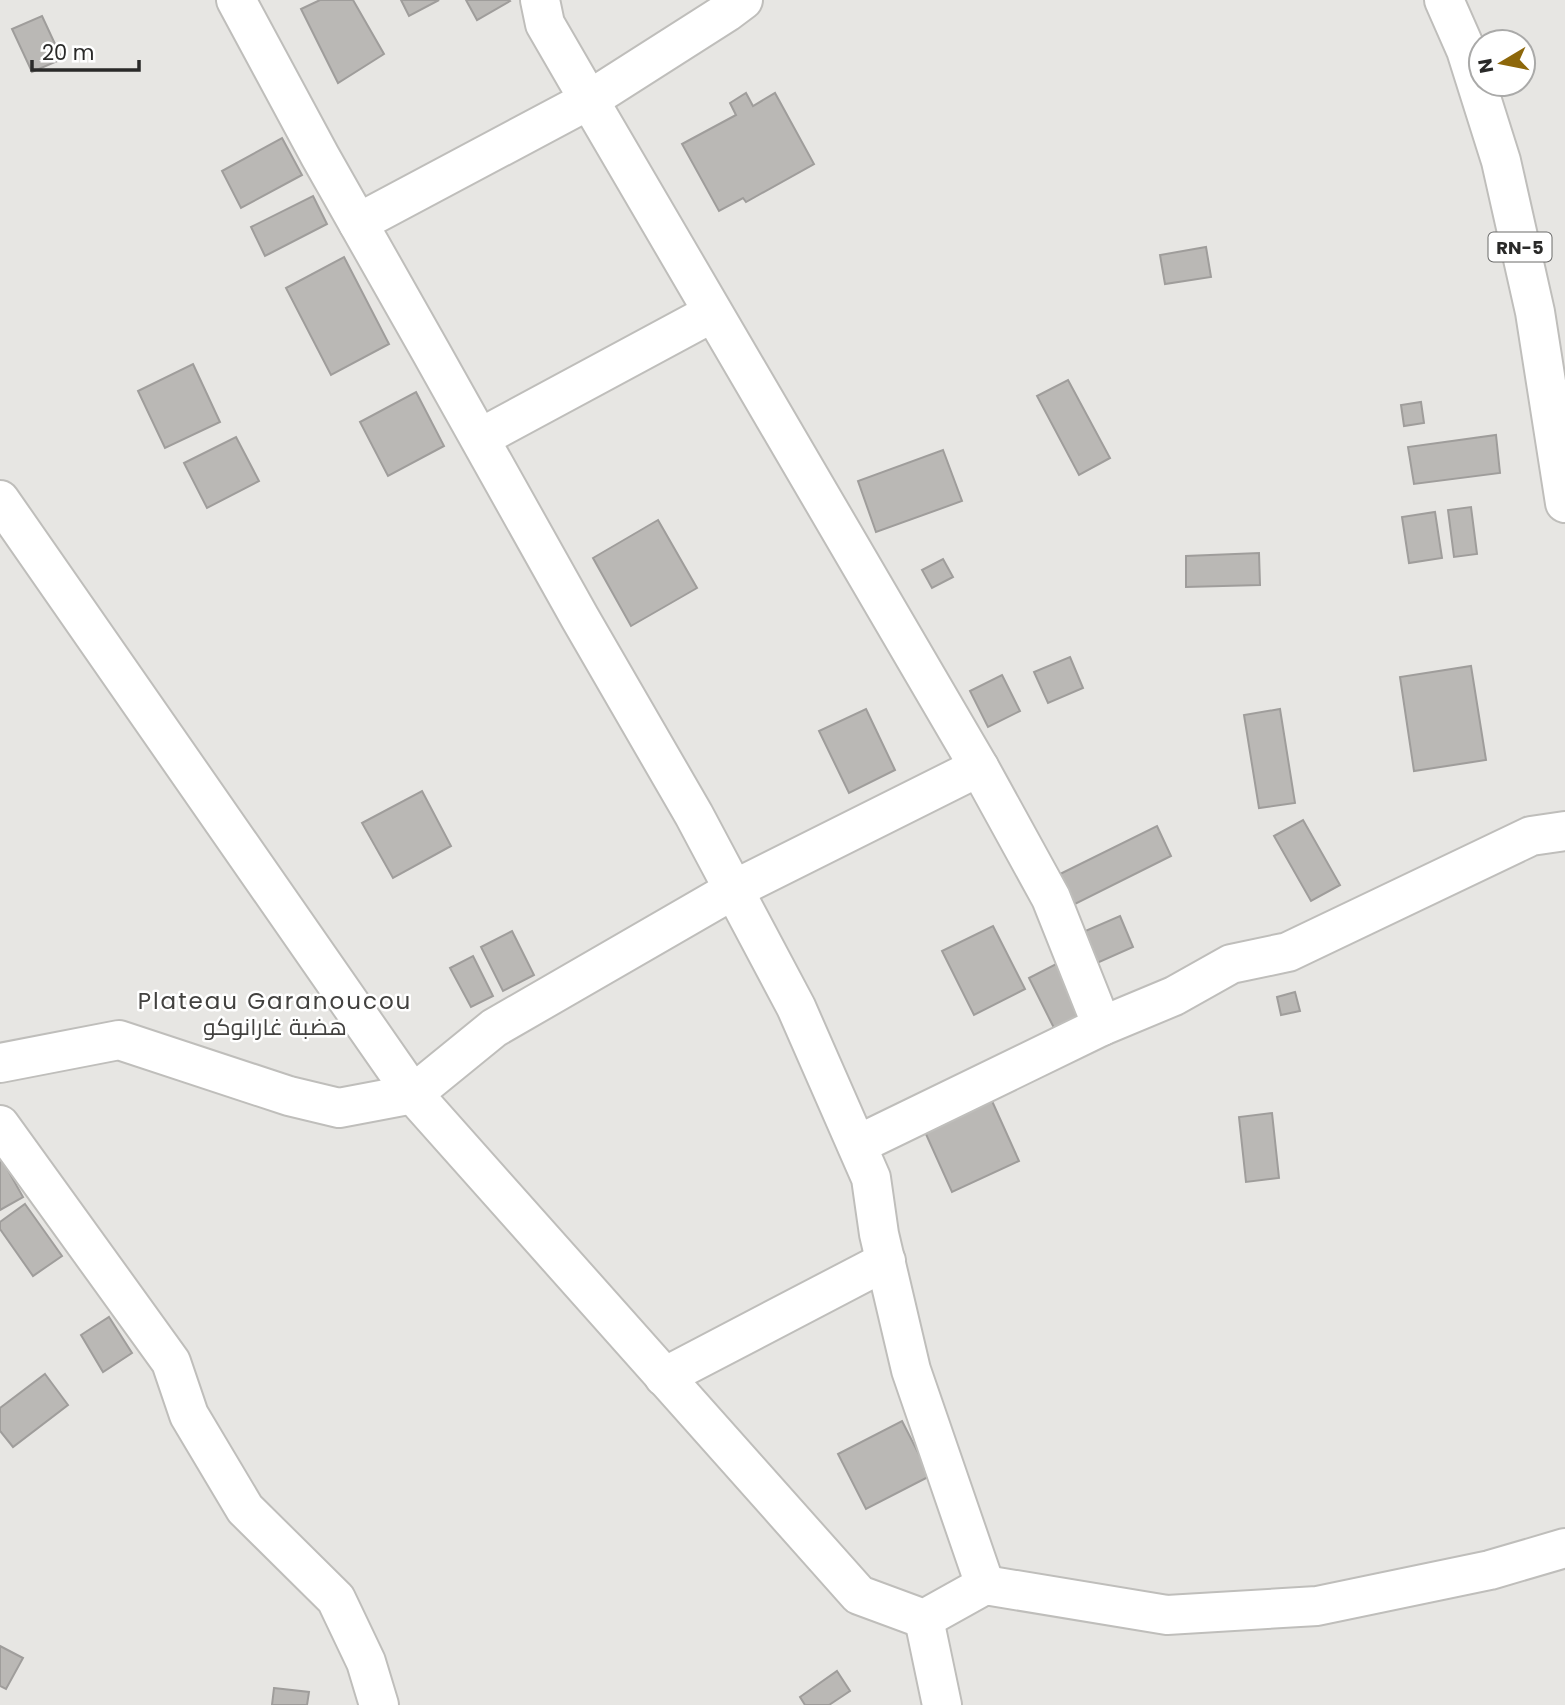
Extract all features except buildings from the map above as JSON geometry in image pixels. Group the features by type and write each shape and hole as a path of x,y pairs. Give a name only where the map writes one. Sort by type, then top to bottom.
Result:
{"street":[{"path":"236,0 320,156 694,815 796,1007 871,1178 879,1234 911,1370 985,1584"},
{"path":"540,0 545,24 979,767 1051,898 1102,1026"},
{"path":"358,222 589,100 743,0"},
{"name":"RN-5","path":"1444,0 1466,50 1501,161 1535,312 1565,503"},
{"path":"480,439 712,313"},
{"path":"0,500 413,1094 859,1595 924,1619"},
{"path":"0,1063 119,1040 289,1096 339,1108 413,1094 494,1028 733,890 979,767"},
{"path":"858,1145 1102,1026 1174,996 1231,964 1287,952 1531,836 1565,831"},
{"path":"0,1125 171,1362 189,1415 246,1509 336,1599 366,1662 379,1705"},
{"path":"664,1377 886,1261"},
{"path":"924,1619 985,1584 1167,1615 1317,1606 1490,1570 1565,1548"},
{"path":"924,1619 942,1705"}],"district":[{"name":"Plateau Garanoucou هضبة غارانوكو","path":"275,1014"}]}
